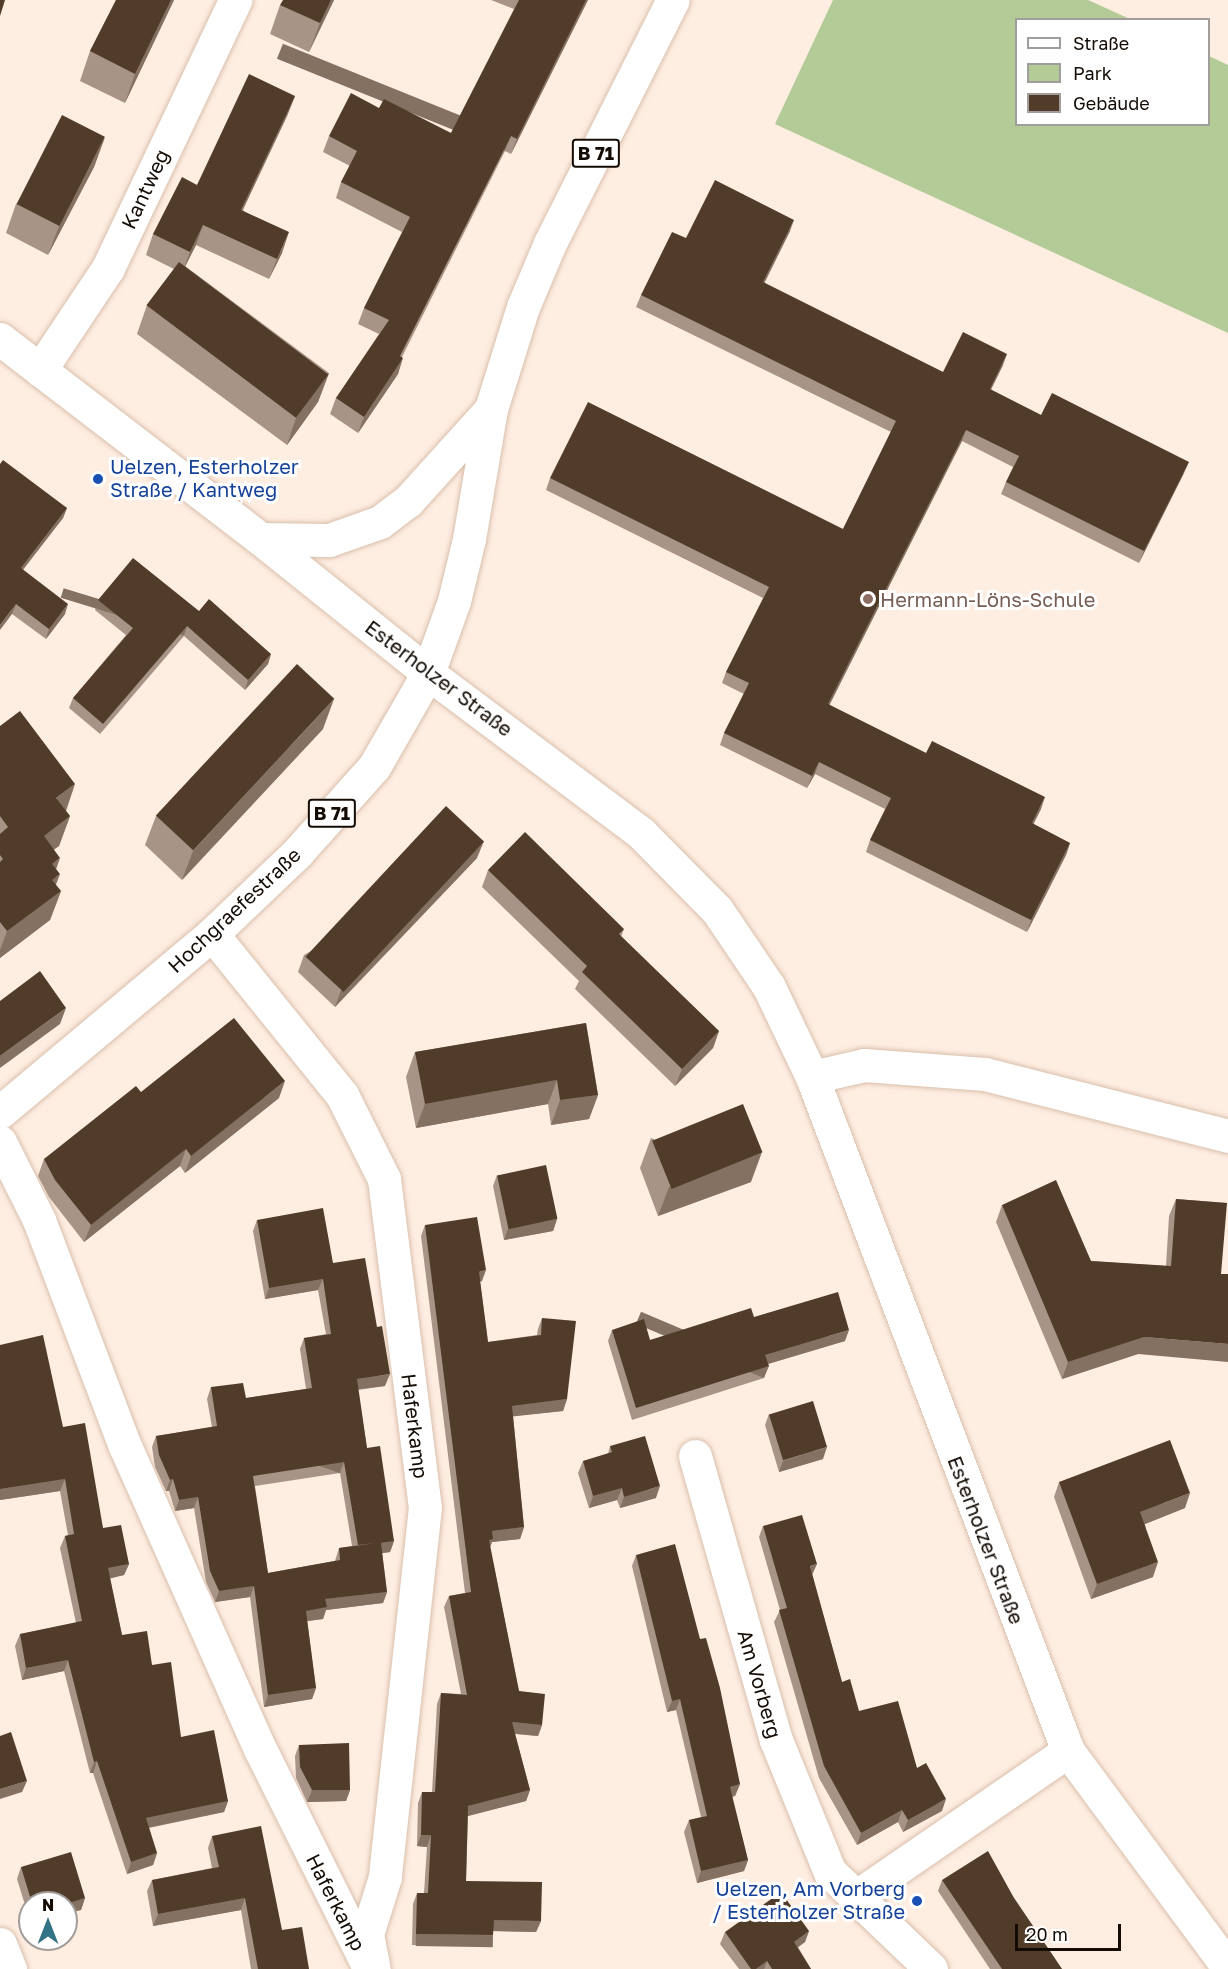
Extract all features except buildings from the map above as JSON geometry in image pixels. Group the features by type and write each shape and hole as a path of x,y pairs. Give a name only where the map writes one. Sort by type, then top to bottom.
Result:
{"street":[{"name":"Kantweg","path":"40,370 108,268 234,0"},
{"name":"B 71","path":"428,673 454,601 469,539 491,409 523,307 550,243 673,0"},
{"name":"Esterholzer Straße","path":"0,339 261,538 428,673 641,833 717,910 770,987 812,1077 1068,1751 1228,1966"},
{"name":"B 71","path":"261,538 329,540 380,522 408,501 491,409"},
{"name":"Hochgraefestraße","path":"0,1112 213,934 297,853 374,767 428,673"},
{"name":"Haferkamp","path":"213,934 342,1095 384,1179 425,1507 385,1876 368,1934 372,1969"},
{"path":"812,1077 864,1065 985,1074 1228,1136"},
{"name":"Haferkamp","path":"0,1142 39,1220 125,1446 245,1717 372,1969"},
{"name":"Am Vorberg","path":"695,1456 776,1740 830,1872 854,1899 931,1969"},
{"path":"854,1899 1068,1751"},
{"path":"0,1944 10,1969"}],"green space":[{"path":"833,0 1088,0 1128,18 1015,18 1015,126 1210,126 1210,56 1228,65 1228,333 775,124"}],"place":[{"name":"Uelzen, Esterholzer Straße / Kantweg","path":"98,479"},
{"name":"Hermann-Löns-Schule","path":"868,599"},
{"name":"Uelzen, Am Vorberg / Esterholzer Straße","path":"917,1901"}]}
